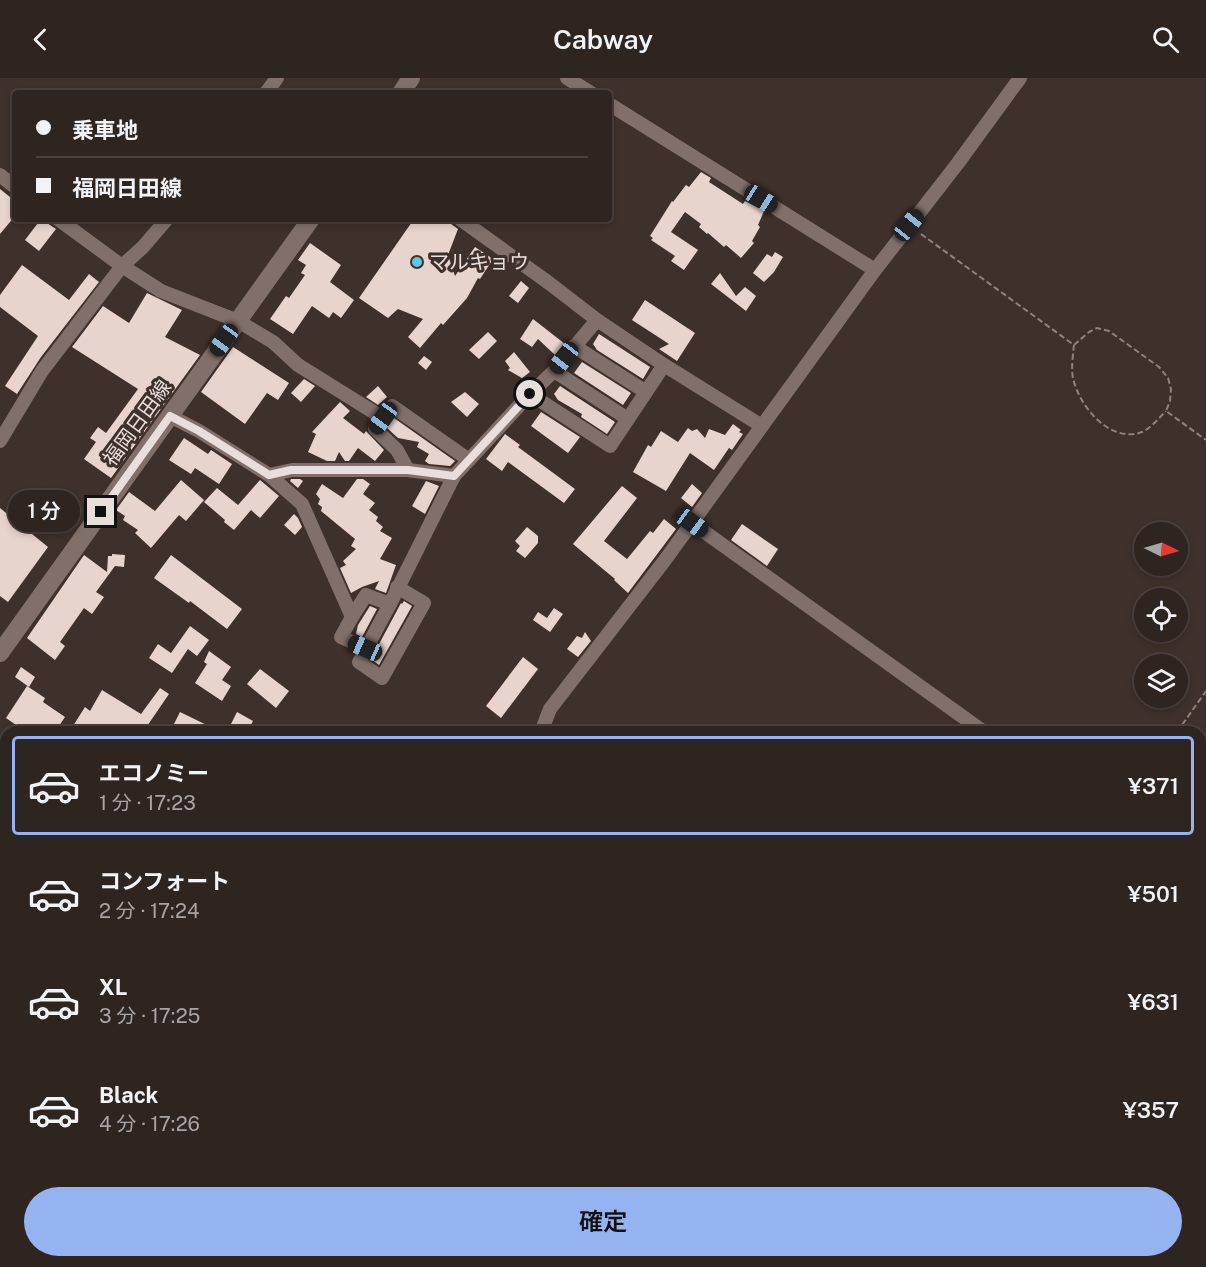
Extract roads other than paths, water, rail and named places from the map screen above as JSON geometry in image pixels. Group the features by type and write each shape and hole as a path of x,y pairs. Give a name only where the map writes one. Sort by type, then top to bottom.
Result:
{"main road":[{"name":"福岡日田線","path":"0,653 309,222"}],"street":[{"path":"567,78 586,90"},
{"path":"543,726 550,709 624,615 875,270 1020,78"},
{"path":"612,106 875,270"},
{"path":"0,175 12,185"},
{"path":"62,222 122,267 161,291 238,321 273,342 298,365 383,418"},
{"path":"0,441 42,372 122,267 164,222"},
{"path":"464,222 549,282 597,320 762,426"},
{"path":"397,587 424,603 382,678 359,662 390,604 397,587 454,476 554,371 597,320"},
{"path":"574,346 646,392"},
{"path":"530,394 610,446 664,365"},
{"path":"554,371 628,419"},
{"path":"408,470 397,450 375,429 392,406 469,460"},
{"path":"170,416 199,431 269,475 302,504 352,617"},
{"path":"269,475 291,470 408,470 454,476"},
{"path":"692,523 976,726"},
{"path":"365,648 341,637 352,617 366,595 390,604"}],"place":[{"name":"マルキョウ","path":"417,262"}]}
